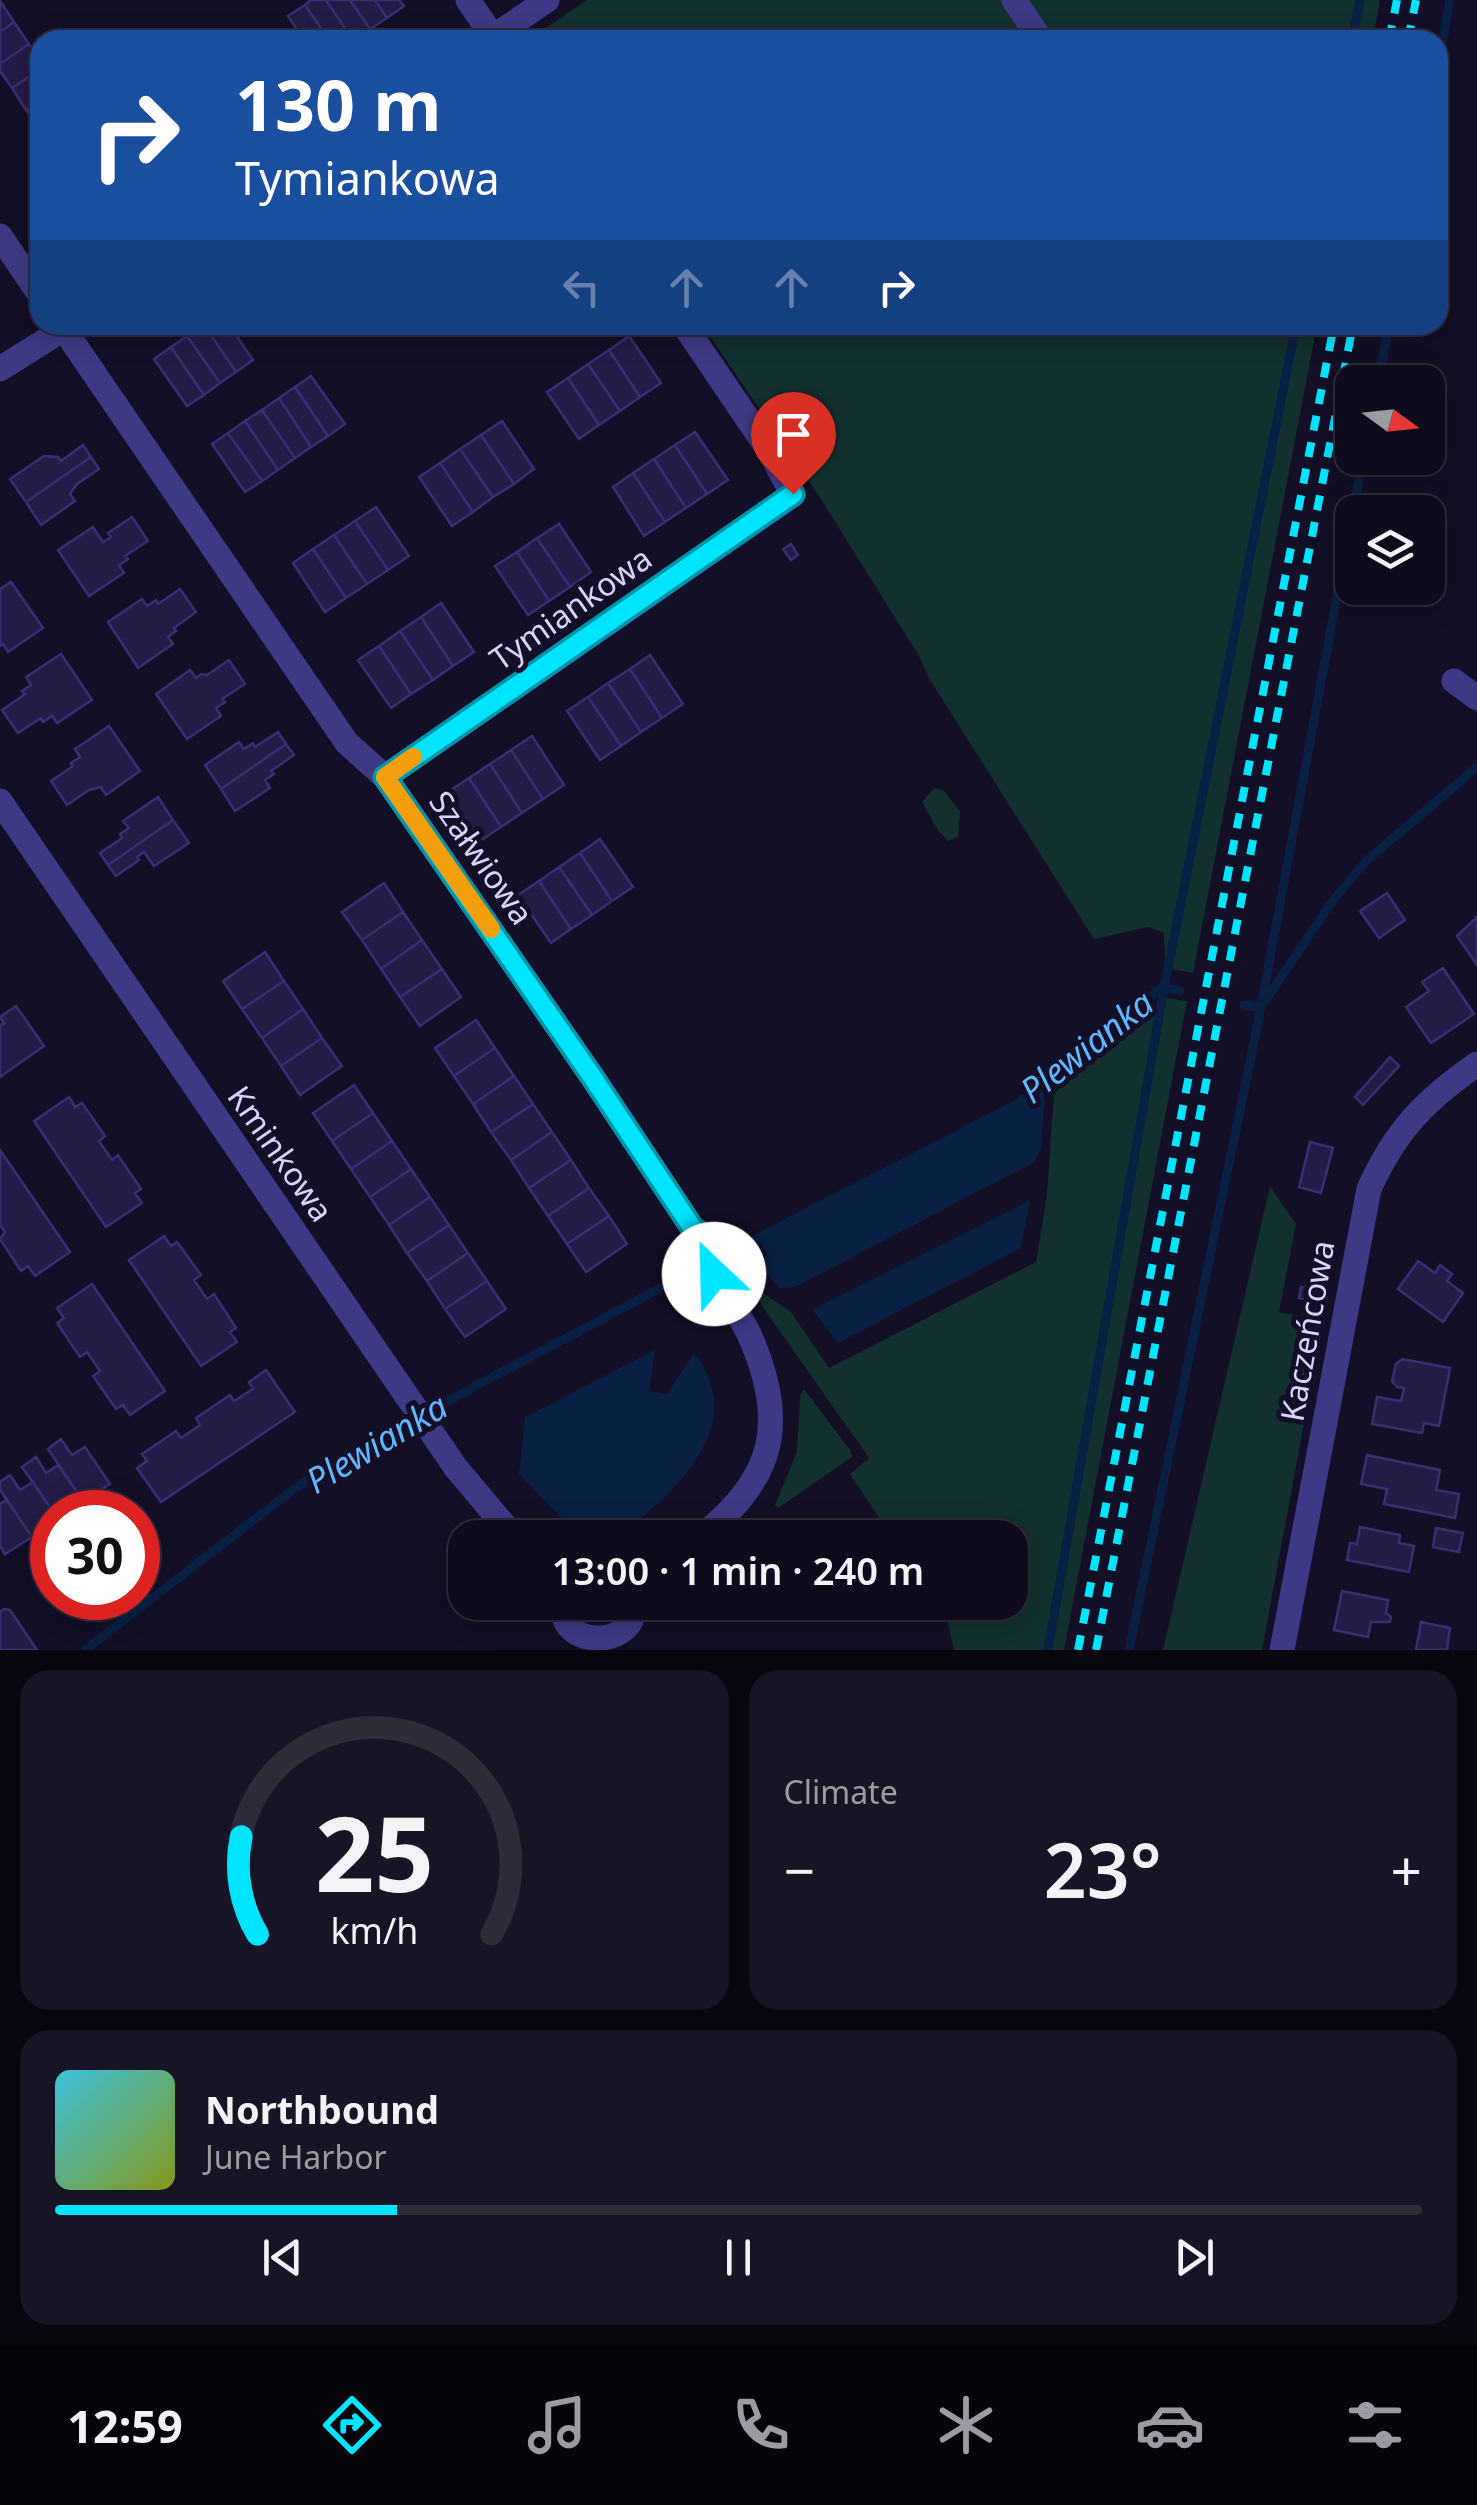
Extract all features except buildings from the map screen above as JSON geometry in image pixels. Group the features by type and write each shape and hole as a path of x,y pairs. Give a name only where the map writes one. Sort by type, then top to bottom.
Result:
{"street":[{"path":"468,0 486,30"},
{"path":"505,30 547,0"},
{"path":"1014,0 1035,30"},
{"path":"0,236 30,280"},
{"path":"0,369 51,335"},
{"name":"Szałwiowa","path":"71,335 347,744 385,777 693,1229 704,1235 714,1274 748,1332 768,1382 772,1433 767,1456 744,1497 719,1520"},
{"name":"Tymiankowa","path":"385,777 793,494 770,452 691,335"},
{"path":"1454,681 1477,698"},
{"name":"Kminkowa","path":"0,801 456,1468 500,1520"},
{"name":"Kaczeńcowa","path":"1282,1650 1358,1234 1370,1190 1400,1132 1424,1105 1477,1064"},
{"path":"564,1620 570,1635 585,1647 605,1650 616,1645 632,1627 632,1620"}],"green space":[{"path":"587,0 1380,0 1375,30 542,30"},
{"path":"709,335 1315,335 1193,973 1165,968 1164,933 1149,927 1094,939 819,496"},
{"path":"934,788 944,791 960,811 958,837 948,841 922,802"},
{"path":"1167,998 1187,1001 1064,1650 954,1650 947,1620 1028,1620 1028,1520 881,1520 850,1474 869,1458 744,1280 791,1312 829,1368 1036,1262 1047,1194 1054,1093"},
{"path":"1270,1186 1296,1224 1279,1312 1323,1321 1262,1650 1163,1650"},
{"path":"804,1389 852,1457 778,1508 775,1505 797,1452 800,1396"}],"water":[{"path":"1041,1081 1045,1088 1041,1148 1033,1163 795,1287 780,1288 759,1268 767,1255 761,1244 731,1255 728,1248 1013,1101"},
{"path":"1030,1200 1021,1248 838,1343 812,1309"},
{"path":"655,1350 649,1391 667,1394 694,1353 710,1380 714,1406 710,1432 699,1455 682,1478 639,1520 563,1520 519,1474 525,1417"}],"waterway":[{"path":"1354,30 1360,0"},
{"path":"1445,30 1450,0"},
{"name":"Plewianka","path":"1048,1650 1164,988 1294,335"},
{"path":"1381,365 1387,335"},
{"path":"1356,495 1360,475"},
{"path":"1129,1650 1258,1023 1335,605"},
{"name":"Plewianka","path":"1244,1005 1259,1007 1265,1001 1332,902 1365,862 1477,767"},
{"name":"Plewianka","path":"1034,1091 1162,987 1180,991"},
{"name":"Plewianka","path":"85,1650 294,1489 353,1451 691,1272"}],"railway":[{"path":"1391,30 1397,0"},
{"path":"1410,30 1416,0"},
{"path":"1078,1650 1332,335"},
{"path":"1096,1650 1351,335"}],"slow traffic":[{"path":"413,757 385,777 491,929"}],"route":[{"path":"714,1274 704,1235 693,1229 385,777 793,494"}]}
